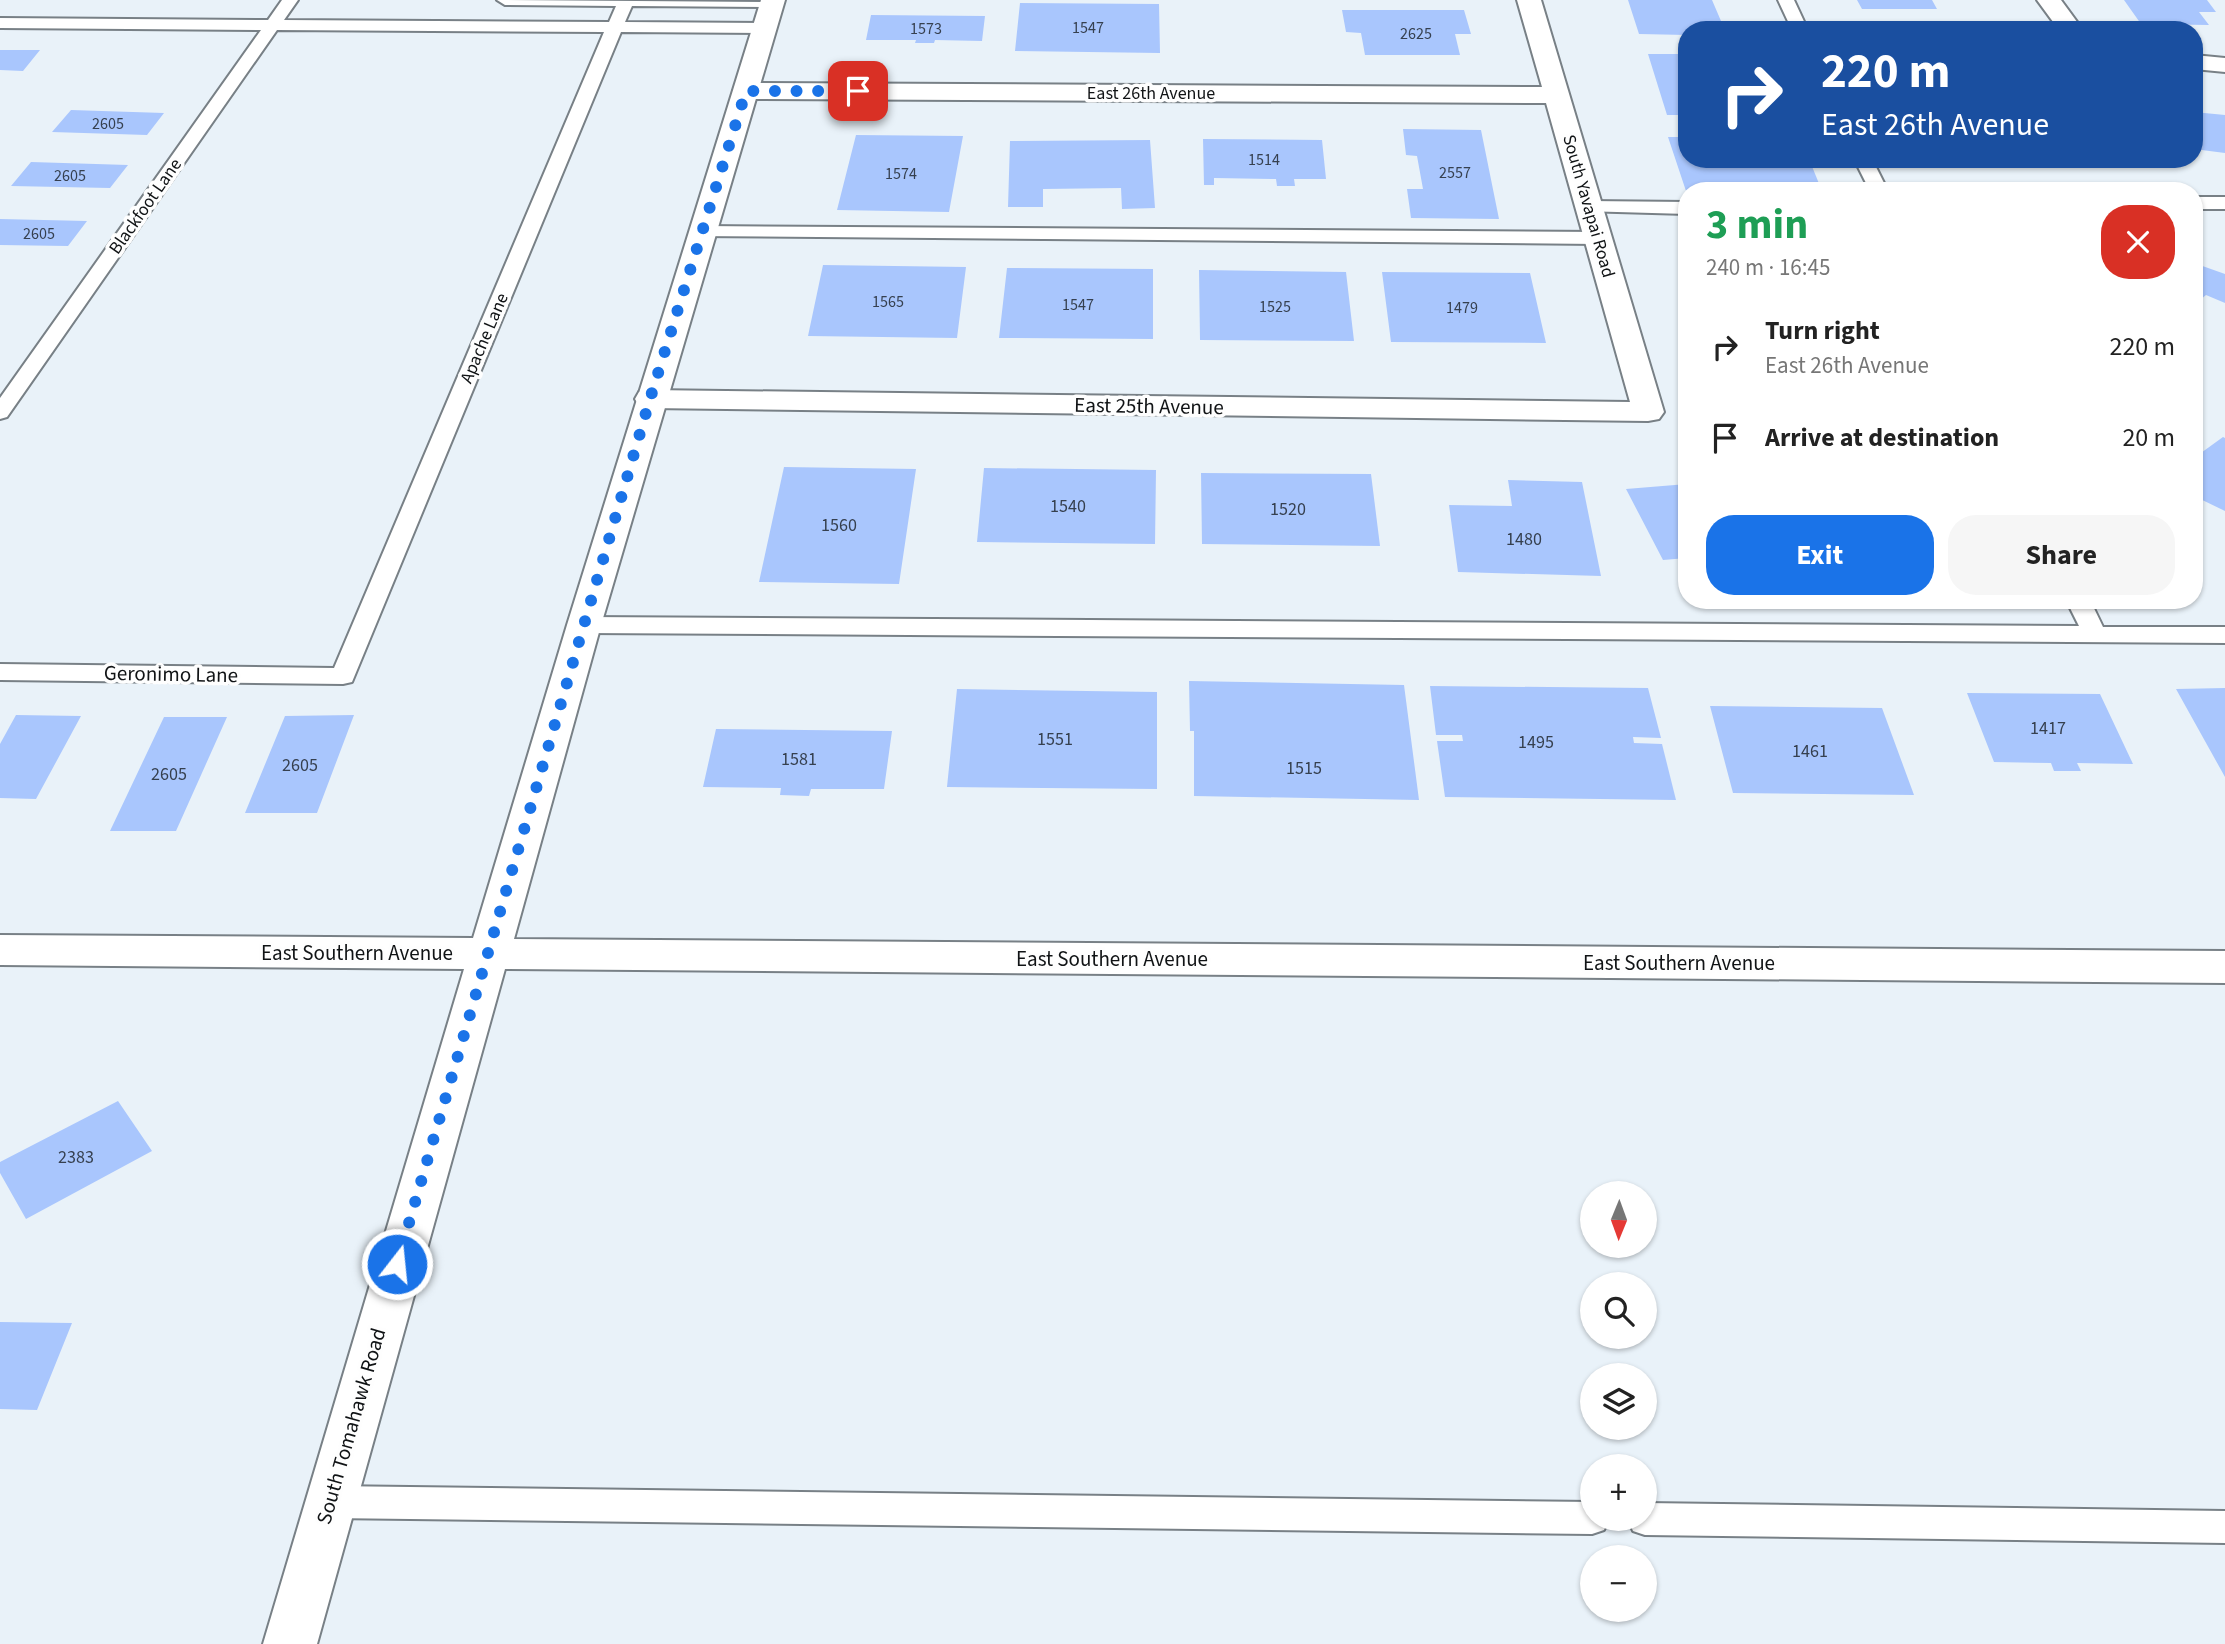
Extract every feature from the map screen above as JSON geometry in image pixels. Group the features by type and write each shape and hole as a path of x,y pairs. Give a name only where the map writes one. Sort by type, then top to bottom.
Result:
{"street":[{"name":"South Yavapai Road","path":"1529,0 1648,412"},
{"path":"2049,0 2064,21"},
{"name":"South Tomahawk Road","path":"290,1644 650,399 770,10"},
{"path":"2203,63 2225,65"},
{"name":"East 26th Avenue","path":"746,91 1557,95"},
{"name":"East 25th Avenue","path":"650,399 1648,412"},
{"name":"East Southern Avenue","path":"0,950 2225,967"}],"lane":[{"name":"Blackfoot Lane","path":"0,413 290,0"},
{"path":"505,0 625,1 770,10"},
{"path":"1786,0 1796,21"},
{"name":"Apache Lane","path":"343,676 625,1"},
{"path":"0,23 614,27 770,10"},
{"path":"2203,203 2225,203"},
{"path":"1589,207 1678,208"},
{"path":"702,232 1598,238"},
{"path":"2082,609 2095,635"},
{"path":"584,625 2225,635"},
{"name":"Geronimo Lane","path":"0,673 343,676"},
{"path":"330,1502 1580,1518"},
{"path":"1657,1519 2225,1527"}],"building":[{"path":"1628,0 1712,0 1721,21 1678,21 1678,35 1639,34"},
{"path":"1857,0 1932,0 1937,9 1862,9"},
{"path":"2124,0 2207,0 2216,12 2199,12 2209,25 2203,25 2203,21 2139,21"},
{"path":"1020,3 1159,4 1160,53 1015,51"},
{"path":"1342,10 1464,10 1471,34 1455,34 1460,55 1365,55 1361,33 1346,32"},
{"path":"871,15 985,16 982,41 935,40 934,43 915,43 916,40 866,40"},
{"path":"0,50 40,50 23,71 0,70"},
{"path":"1648,54 1678,54 1678,115 1667,115"},
{"path":"71,110 164,113 147,135 52,132"},
{"path":"2203,113 2225,115 2225,153 2203,150"},
{"path":"1403,129 1481,130 1499,219 1411,218 1407,189 1423,189 1417,156 1406,155"},
{"path":"856,135 963,136 949,212 837,210"},
{"path":"1668,137 1678,137 1678,167"},
{"path":"1203,139 1322,140 1326,179 1294,179 1295,186 1277,186 1276,179 1214,178 1214,185 1204,185"},
{"path":"1150,140 1155,208 1122,209 1121,188 1043,189 1043,207 1008,207 1010,141"},
{"path":"31,162 128,165 110,188 11,186"},
{"path":"1678,168 1813,168 1818,182 1683,182"},
{"path":"0,219 87,221 68,246 0,245"},
{"path":"823,265 966,267 957,338 808,336"},
{"path":"2203,266 2225,274 2225,303 2206,295 2203,298"},
{"path":"1007,268 1153,269 1153,339 999,338"},
{"path":"1199,270 1346,272 1354,341 1200,340"},
{"path":"1382,272 1530,273 1546,343 1391,342"},
{"path":"2225,438 2225,511 2203,500 2203,451"},
{"path":"784,467 916,469 899,584 759,582"},
{"path":"984,468 1156,470 1155,544 977,542"},
{"path":"1201,473 1371,474 1380,546 1202,544"},
{"path":"1508,480 1582,482 1601,576 1458,572 1449,505 1512,506"},
{"path":"1678,485 1678,559 1663,560 1626,489"},
{"path":"1189,681 1404,685 1419,800 1194,796 1194,731 1190,731"},
{"path":"1430,686 1648,688 1661,738 1633,737 1634,743 1662,744 1676,800 1445,797 1437,741 1463,741 1462,735 1436,735"},
{"path":"2225,688 2225,777 2176,689"},
{"path":"957,689 1157,692 1157,789 947,787"},
{"path":"1967,693 2100,694 2133,764 2077,763 2081,771 2054,771 2051,763 1994,762"},
{"path":"1710,706 1882,708 1914,795 1733,793"},
{"path":"16,715 81,716 36,799 0,798 0,744"},
{"path":"354,715 317,813 245,813 285,716"},
{"path":"164,717 227,717 176,831 110,831"},
{"path":"716,729 892,731 884,789 811,789 809,796 780,795 781,788 703,787"},
{"path":"118,1101 152,1151 26,1219 0,1173 0,1162"},
{"path":"0,1322 72,1323 37,1410 0,1409"}],"route":[{"path":"397,1264 650,399 746,91 858,91"}]}
